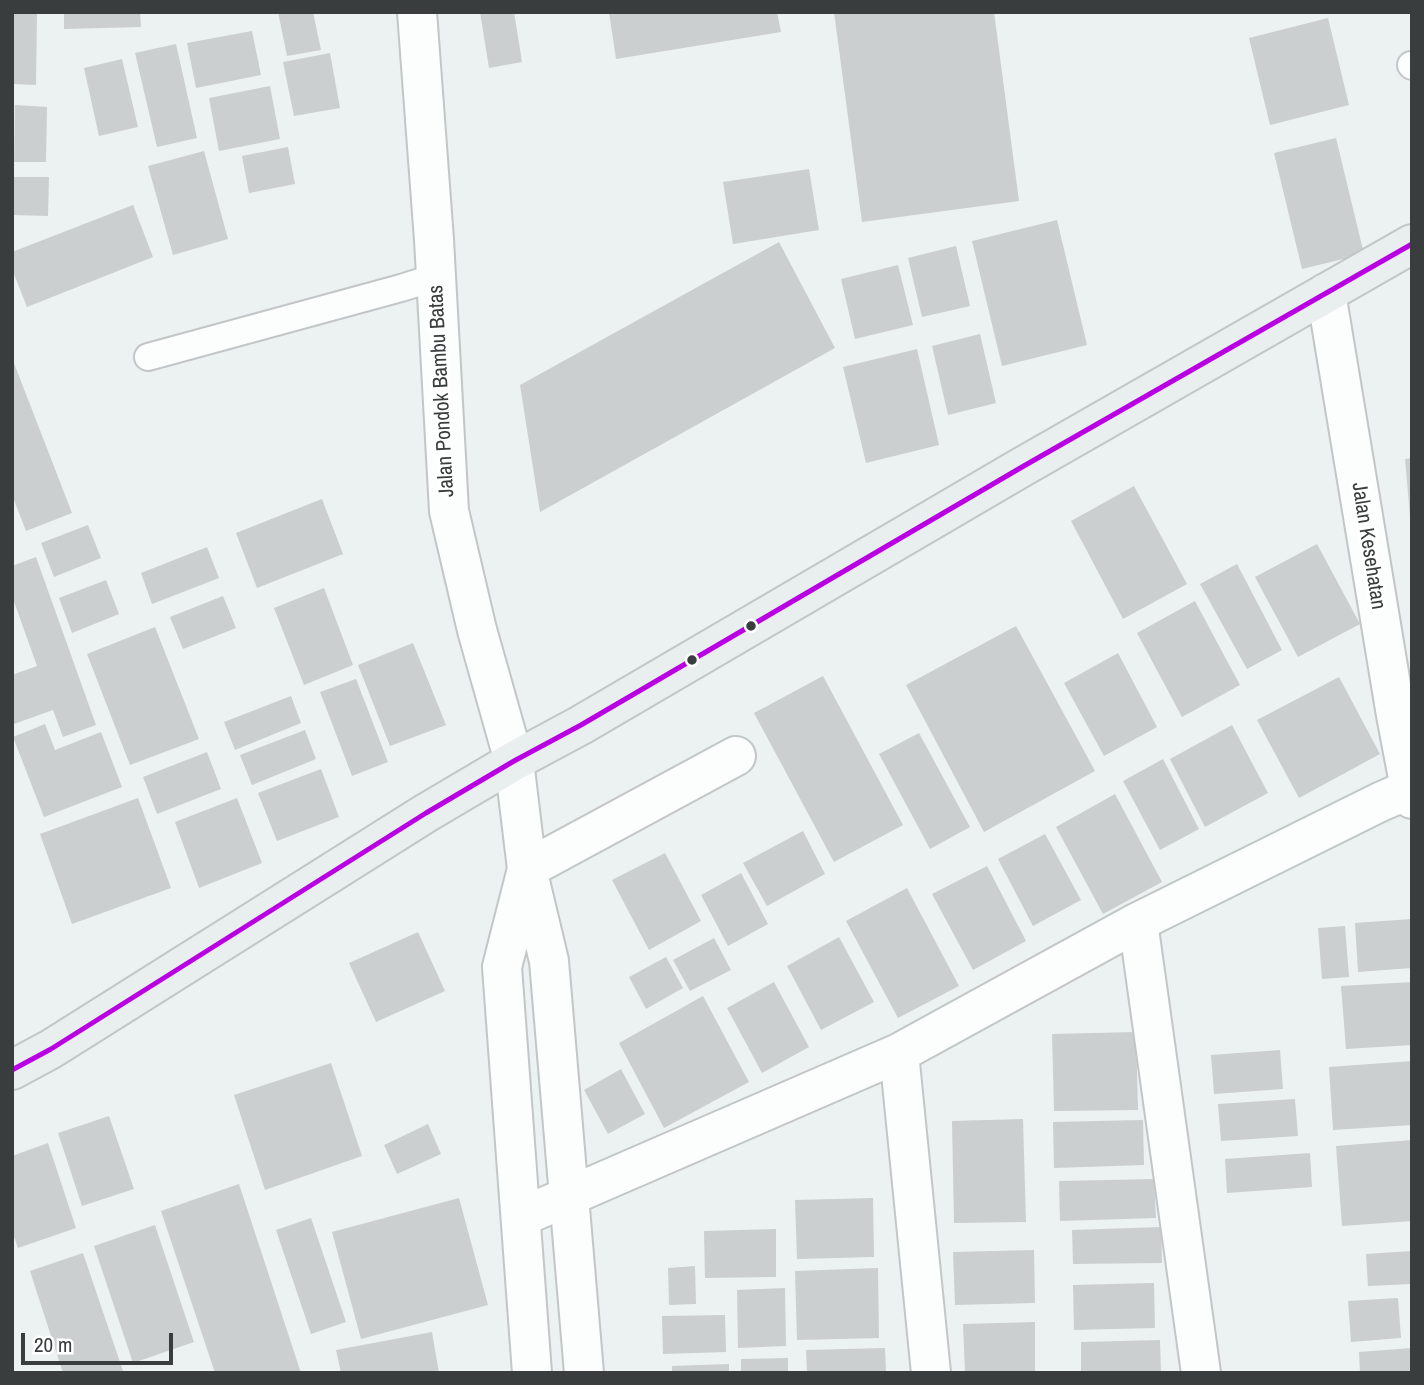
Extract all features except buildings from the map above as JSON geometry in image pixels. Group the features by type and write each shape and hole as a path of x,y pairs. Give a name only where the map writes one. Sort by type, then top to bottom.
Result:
{"main road":[{"path":"12,1070 51,1049 426,813 514,761 593,718 1022,467 1412,244"}],"street":[{"name":"Jalan Pondok Bambu Batas","path":"417,12 449,511 477,630 514,761 527,869"},
{"name":"Jalan Kesehatan","path":"1326,293 1404,714 1411,791"},
{"path":"533,1373 502,967 527,869 736,756"},
{"path":"521,1217 899,1053 1138,922 1411,791"},
{"path":"527,869 549,961 584,1373"},
{"path":"1138,922 1200,1373"},
{"path":"899,1053 930,1373"}],"lane":[{"path":"148,357 436,277"}],"transit line":[{"path":"12,1070 51,1049 426,813 514,761 581,725 1022,467 1412,244"}]}
